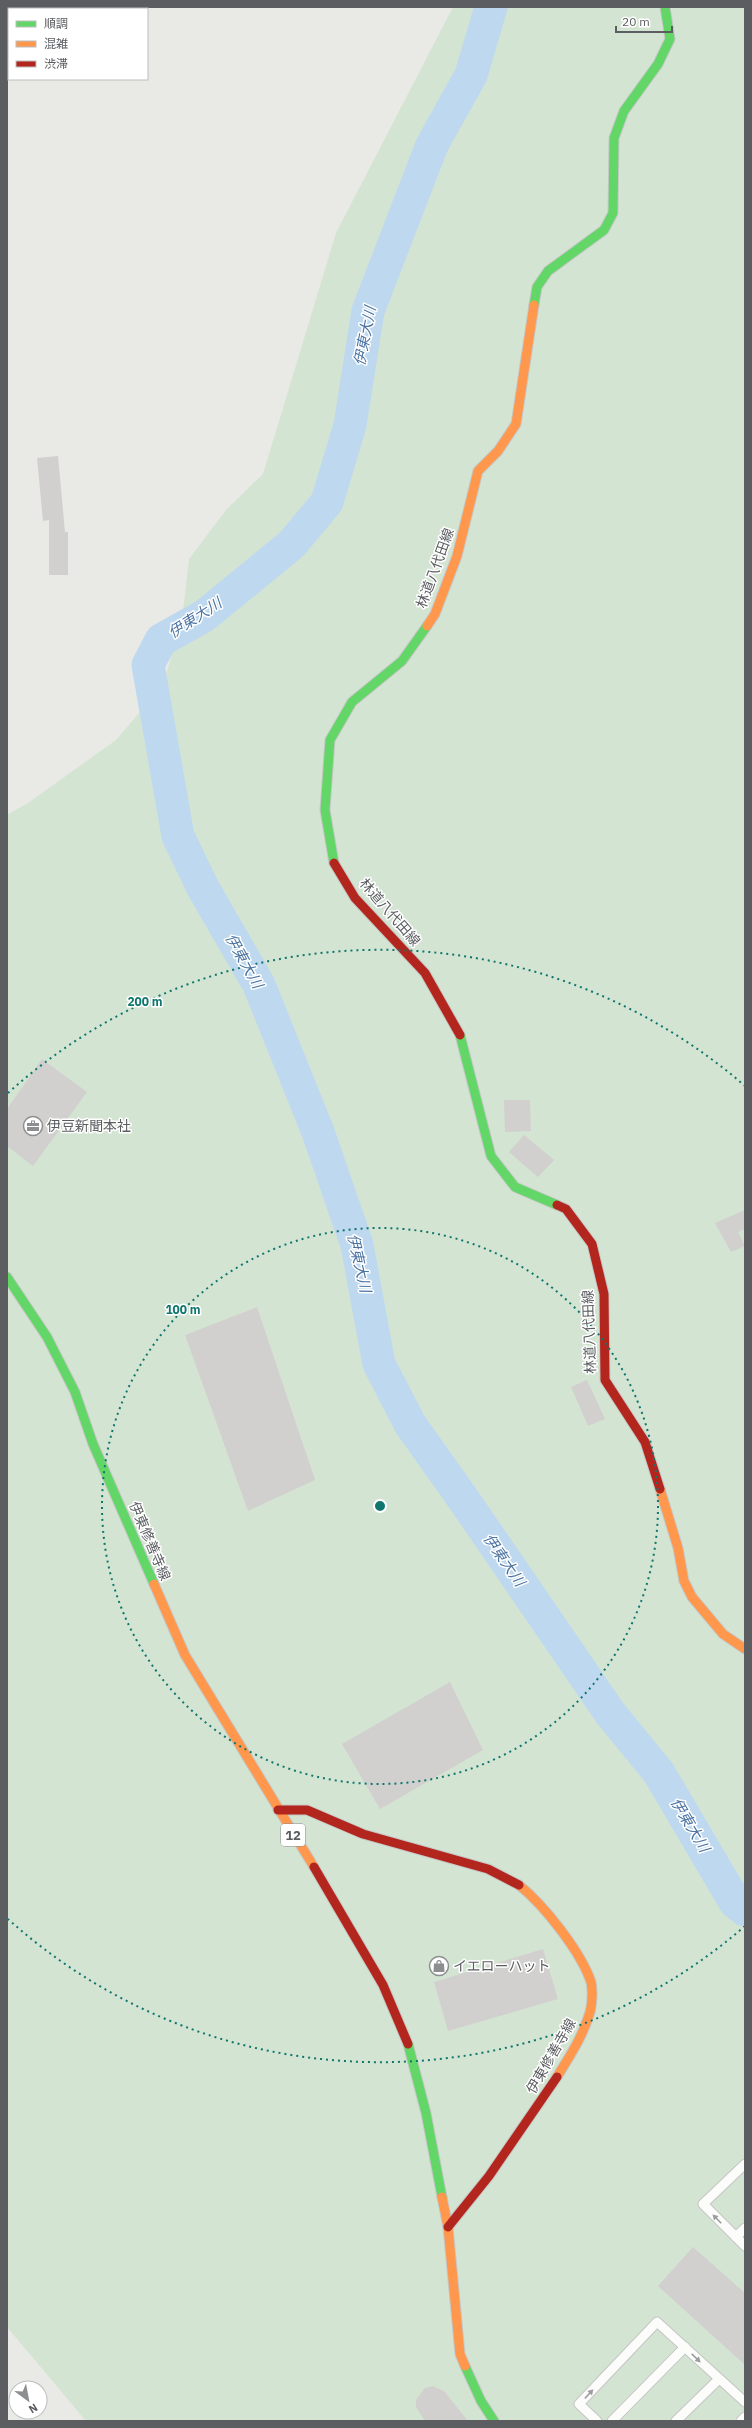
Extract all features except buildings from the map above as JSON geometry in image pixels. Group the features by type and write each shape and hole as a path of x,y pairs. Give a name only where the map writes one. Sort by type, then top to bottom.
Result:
{"main road":[{"name":"林道八代田線","path":"665,7 670,39 658,64 624,111 614,138 613,213 604,230 548,271 537,287 516,424 498,451 478,471 457,556 435,614 402,661 352,702 330,740 325,810 333,861 356,898 425,972 461,1037 491,1156 515,1187 566,1209 592,1244 604,1294 605,1380 645,1442 678,1548 684,1581 692,1597 723,1634 745,1648"},
{"name":"伊東修善寺線","path":"7,1277 47,1337 75,1392 93,1444 185,1655 354,1933 383,1985 410,2048 426,2113 448,2227 460,2354 481,2401 494,2421"},
{"name":"伊東修善寺線","path":"278,1810 307,1810 363,1834 488,1869 520,1886 549,1915 572,1946 591,1983 590,2014 579,2041 543,2099 489,2176 448,2227"}],"lane":[{"path":"745,2164 703,2204 745,2246"},
{"path":"736,2237 745,2228"},
{"path":"597,2421 579,2404 657,2322 745,2402"},
{"path":"612,2421 685,2347"},
{"path":"676,2421 719,2379"},
{"path":"741,2421 745,2417"}],"green space":[{"path":"453,7 745,7 745,2421 86,2421 7,2327 7,815 28,803 116,740 163,685 182,620 189,559 226,510 263,474 336,233"}],"waterway":[{"name":"伊東大川","path":"491,7 471,75 432,145 368,311 350,425 327,502 292,544 204,616 161,640 148,665 178,836 203,888 259,985 318,1132 357,1245 379,1364 410,1424 610,1713 659,1773 735,1902 745,1910"}],"traffic: fast":[{"path":"534,305 537,287 548,271 604,230 613,213 614,138 624,111 658,64 670,39 665,7"},
{"path":"334,863 325,810 330,740 352,702 402,661 427,626"},
{"path":"460,1035 491,1156 515,1187 557,1205"},
{"path":"7,1277 47,1337 75,1392 93,1444 154,1584"},
{"path":"408,2044 426,2113 442,2197"},
{"path":"465,2366 481,2401 494,2421"}],"traffic: slow":[{"path":"427,626 435,614 457,556 478,471 498,451 516,424 534,305"},
{"path":"660,1489 678,1548 684,1581 692,1597 723,1634 745,1649"},
{"path":"154,1584 185,1655 314,1867"},
{"path":"519,1885 539,1904 561,1930 579,1957 591,1982 592,1990 590,2012 583,2032 557,2077"},
{"path":"442,2197 448,2227 460,2354 465,2366"}],"traffic: jam":[{"path":"334,863 355,898 425,973 460,1035"},
{"path":"557,1205 566,1209 592,1244 604,1294 605,1380 645,1442 660,1489"},
{"path":"278,1810 307,1810 363,1834 488,1869 519,1885"},
{"path":"314,1867 383,1985 408,2044"},
{"path":"448,2227 489,2176 557,2077"}],"place":[{"name":"伊豆新聞本社","path":"33,1126"},
{"name":"イエローハット","path":"439,1966"}]}
